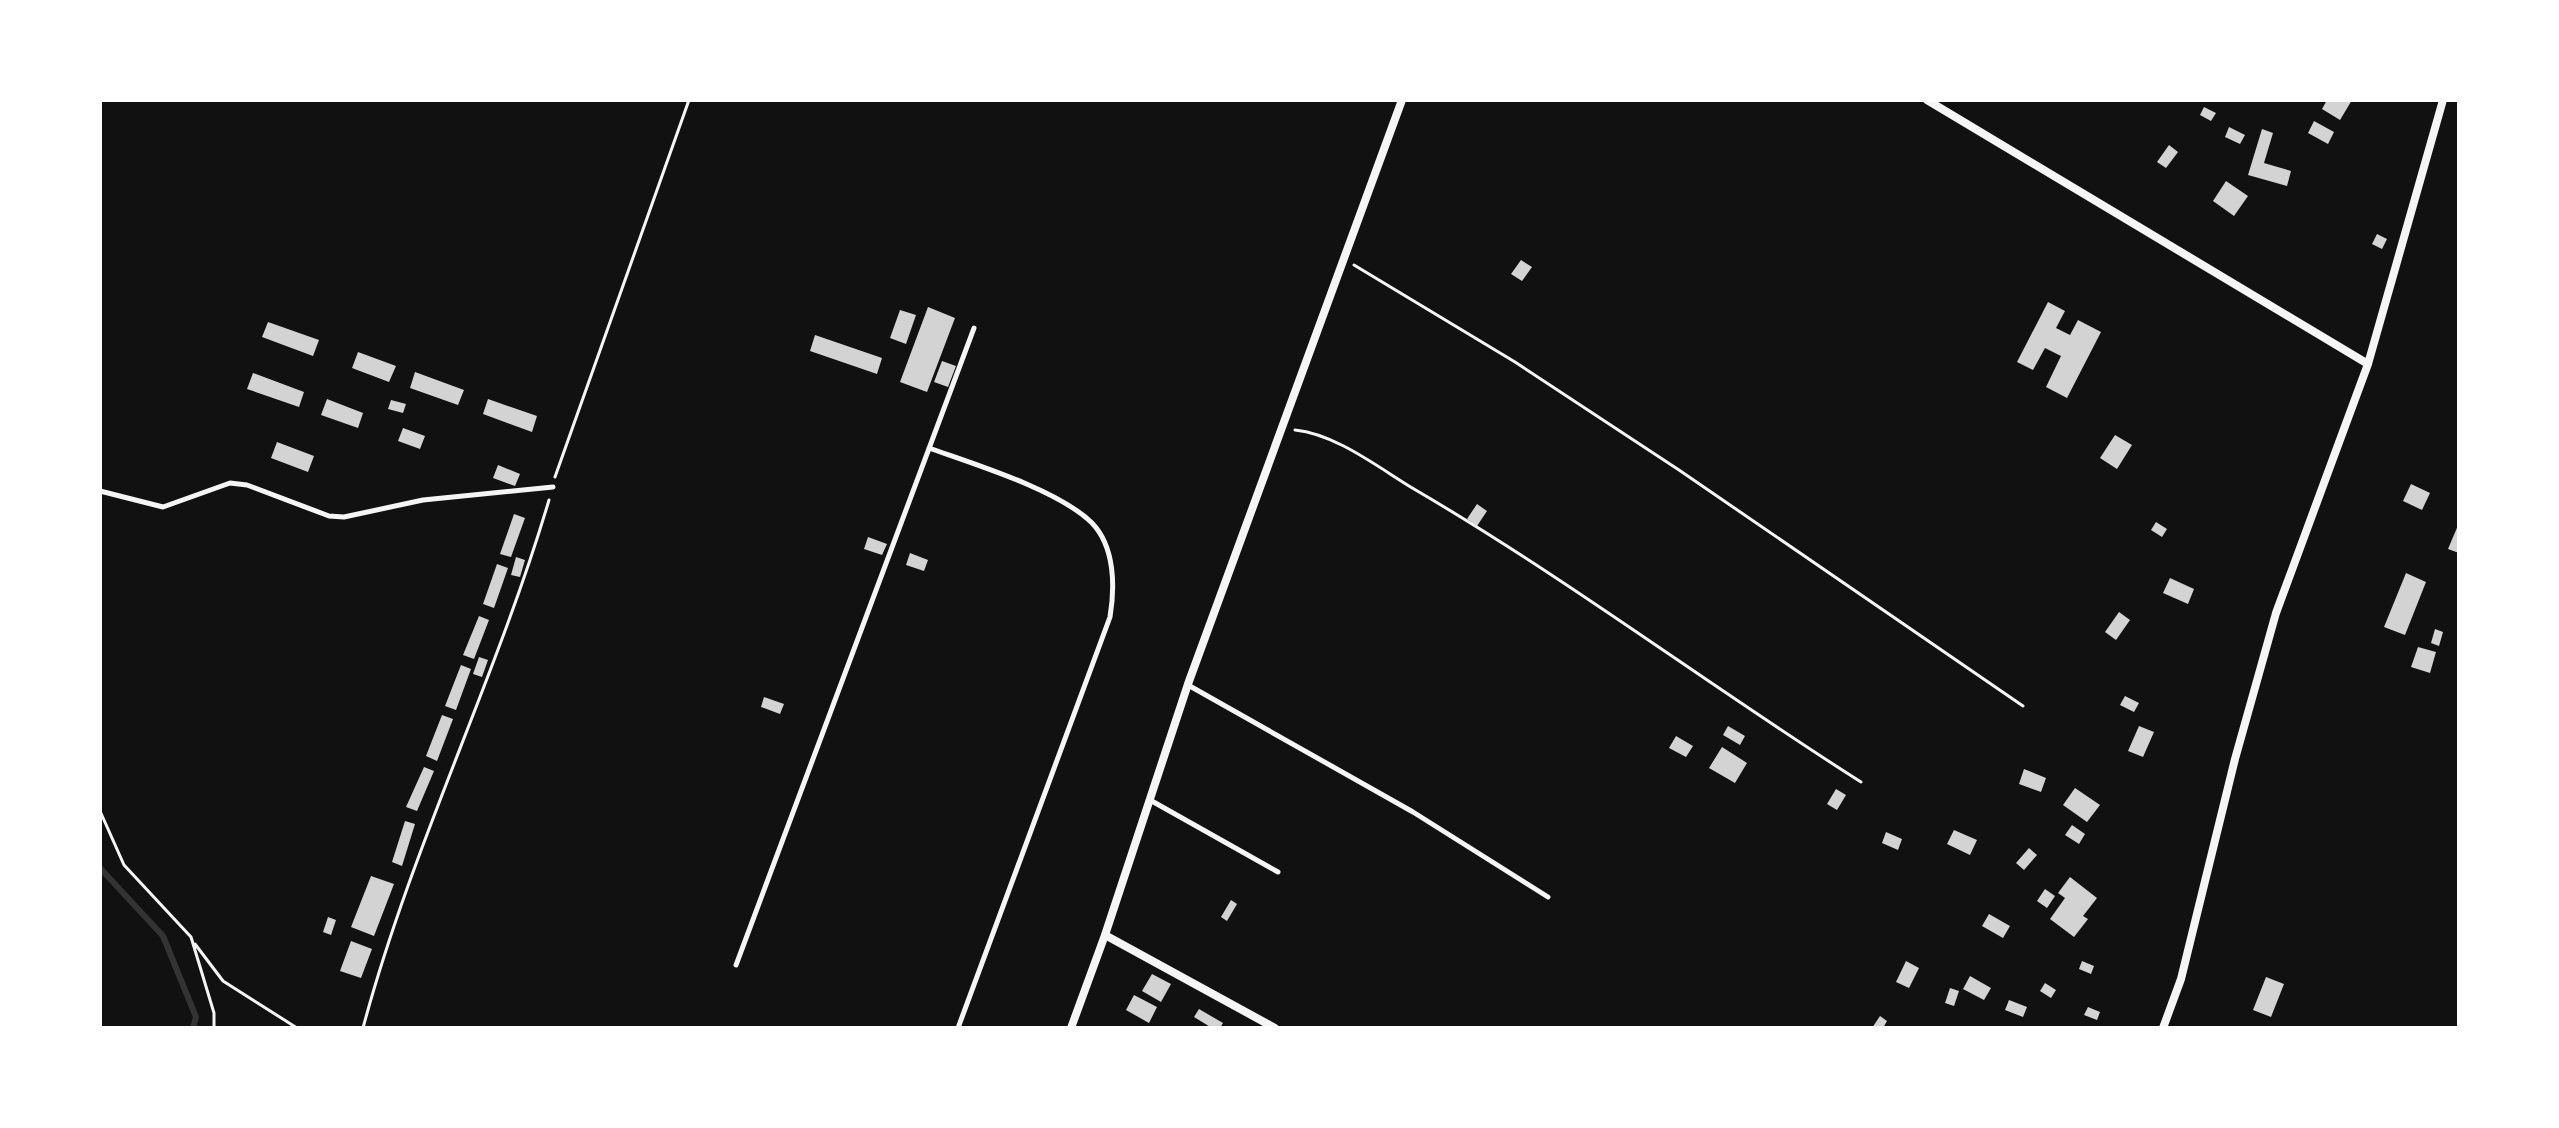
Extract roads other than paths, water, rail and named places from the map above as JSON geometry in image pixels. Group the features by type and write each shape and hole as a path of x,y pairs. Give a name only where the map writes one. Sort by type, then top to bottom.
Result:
{"street":[{"path":"1071,1028 1188,684 1402,100"},
{"path":"1927,100 2368,364"},
{"path":"2163,1028 2181,979 2235,759 2276,613 2368,364 2443,100"},
{"path":"1105,935 1275,1028"}],"lane":[{"path":"736,965 974,328"},
{"path":"929,448 1005,475 1070,507 1093,525 1111,562 1114,591 1110,617 958,1028"},
{"path":"100,491 163,507 188,501 214,488 238,484 329,516 344,517 423,500 553,487"},
{"path":"1188,684 1413,812 1548,897"},
{"path":"1150,800 1278,872"}],"waterway":[{"path":"100,868 163,936 196,1017 193,1028"}]}
